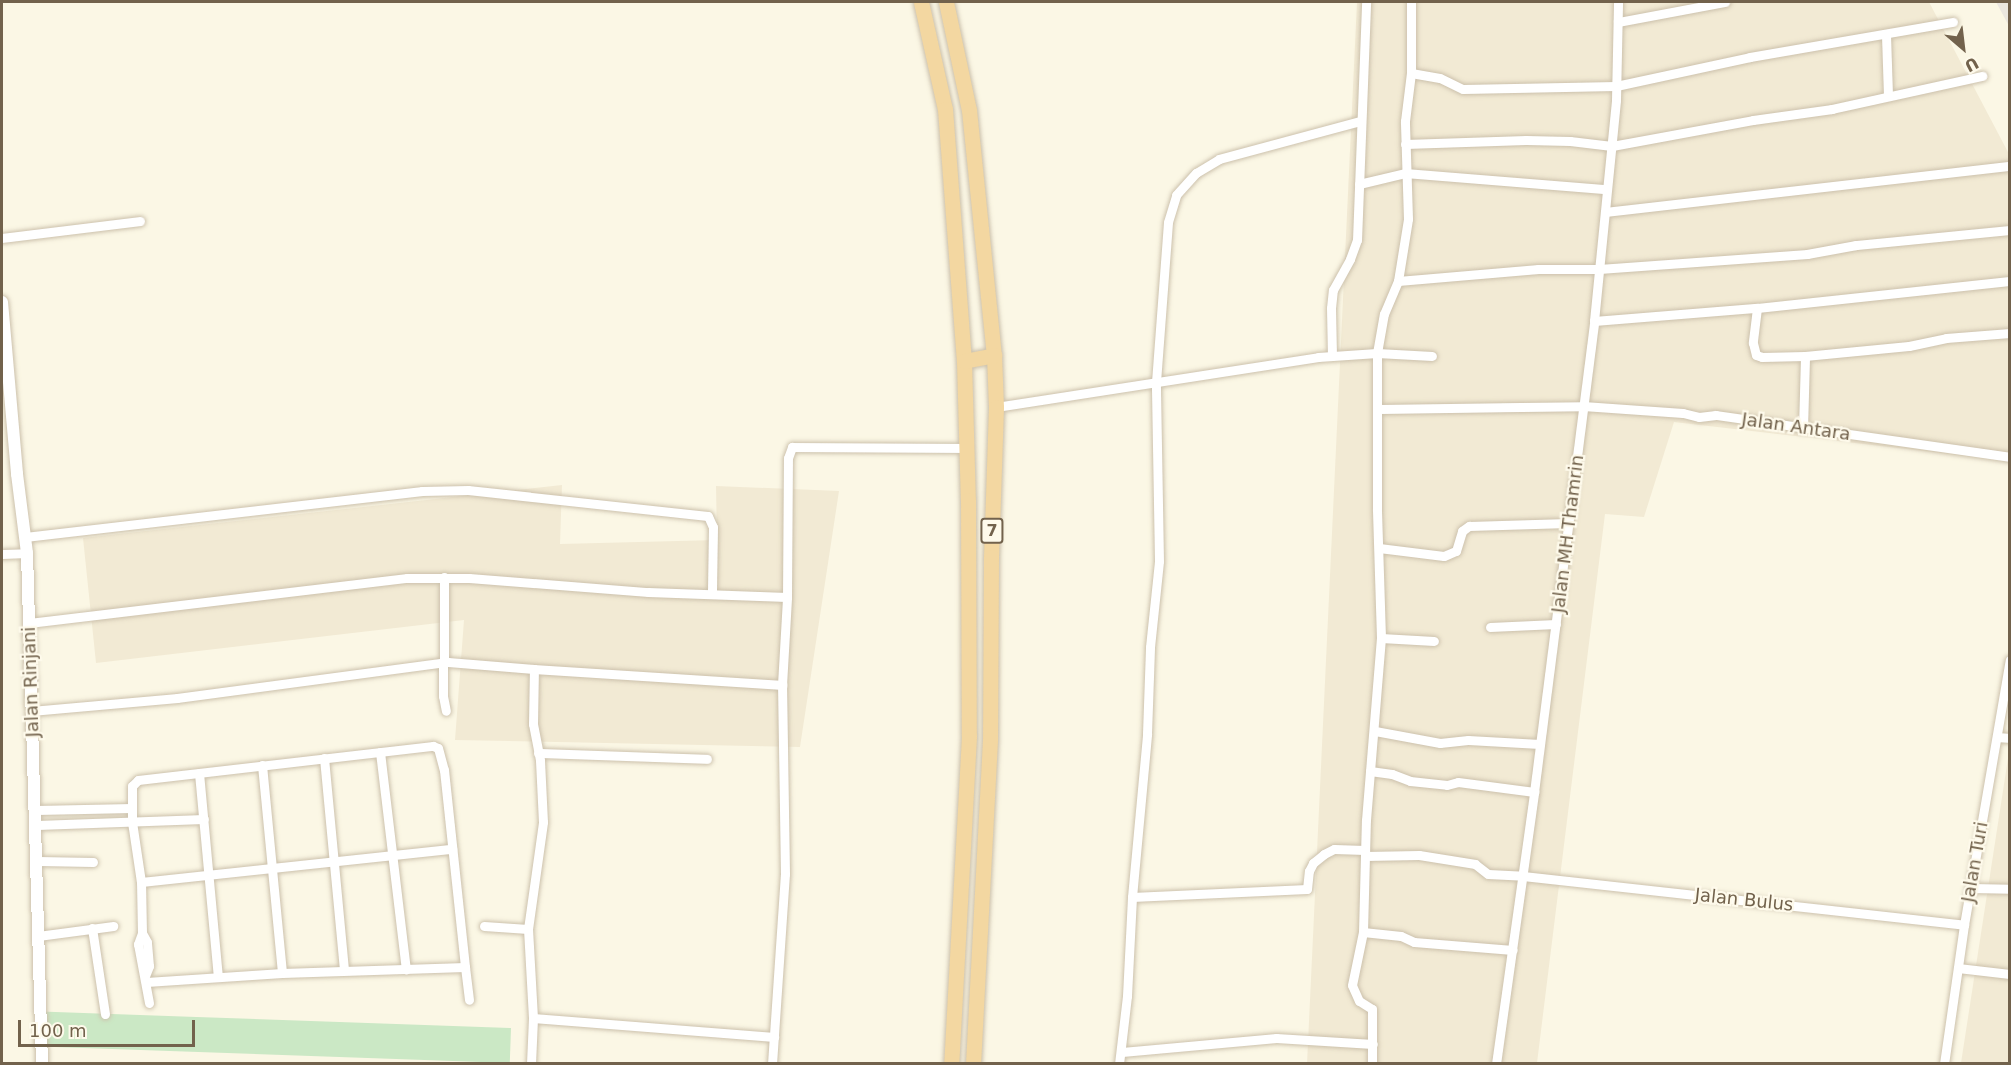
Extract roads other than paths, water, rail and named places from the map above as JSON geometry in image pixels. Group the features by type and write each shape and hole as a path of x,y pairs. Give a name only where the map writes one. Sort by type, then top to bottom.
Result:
{"highway":[{"name":"7","path":"921,2 945,109 955,215 967,448 969,736 951,1064"},
{"name":"7","path":"946,2 969,110 994,355 996,407 991,557 990,741 973,1064"},
{"path":"955,215 979,214"},
{"path":"964,361 994,355"},
{"path":"968,500 994,498"},
{"path":"958,941 980,941"}],"street":[{"path":"1332,356 1333,290 1350,259 1357,240 1366,2"},
{"path":"1372,1064 1371,1009 1359,1001 1352,985 1364,932 1365,853 1381,638 1377,509 1379,409 1377,353 1384,315 1398,281 1409,197 1405,144 1407,87 1411,73 1411,2"},
{"name":"Jalan MH Thamrin","path":"1496,1064 1523,876 1594,321 1612,146 1618,2"},
{"path":"1618,22 1725,2"},
{"path":"1411,73 1440,78 1463,89 1548,85 1616,86 1750,57 1953,22"},
{"path":"1886,34 1888,95"},
{"path":"1405,144 1526,140 1570,141 1612,146 1753,120 1833,109 1982,76"},
{"path":"1119,1064 1122,1052 1132,897 1147,746 1150,647 1159,561 1156,382 1168,222 1176,195 1196,173 1223,156 1360,121"},
{"path":"1605,212 2010,166"},
{"path":"1359,184 1406,173 1606,189"},
{"path":"2,238 140,221"},
{"path":"1398,281 1538,269 1599,269 1806,254 1856,245 2010,230"},
{"path":"1594,321 1757,308 2010,281"},
{"name":"Jalan Rinjani","path":"2,302 27,552 31,711 37,825 42,1064"},
{"path":"1757,308 1753,343 1756,355 1762,357 1805,356 1909,346 1946,338 2010,333"},
{"path":"996,407 1332,356 1377,353 1432,356"},
{"path":"1803,429 1805,356"},
{"name":"Jalan Antara","path":"1379,409 1583,406 1683,413 1699,417 1716,415 2010,457"},
{"path":"772,1064 785,874 783,685 787,597 786,466 792,447 967,448"},
{"path":"25,537 422,491 468,490 708,516 713,527 712,594"},
{"path":"1379,548 1444,556 1456,551 1462,531 1469,526 1568,523"},
{"path":"2,554 27,552"},
{"path":"29,623 407,579 444,578 787,597"},
{"path":"444,578 443,696 446,711"},
{"path":"1490,627 1556,624"},
{"path":"1381,638 1434,641"},
{"name":"Jalan Turi","path":"1944,1064 1964,925 2010,660"},
{"path":"31,711 177,698 444,662 783,685"},
{"path":"531,1064 533,1018 528,929 543,822 538,753 533,724 534,669"},
{"path":"1375,731 1440,743 1468,740 1540,744"},
{"path":"1996,736 2010,738"},
{"path":"149,1003 146,979 149,966 147,942 142,933 141,882 132,822 132,786 138,780 433,746 438,748 444,770 468,1000"},
{"path":"381,752 406,969"},
{"path":"538,753 707,759"},
{"path":"324,758 344,970"},
{"path":"262,765 282,973"},
{"path":"1370,771 1392,774 1410,782 1447,786 1458,782 1534,792"},
{"path":"199,772 218,976"},
{"path":"36,810 132,808"},
{"path":"37,825 204,819"},
{"path":"141,882 452,849"},
{"name":"Jalan Bulus","path":"1132,897 1307,889 1309,871 1313,862 1334,849 1365,853 1419,855 1476,864 1488,874 1964,925"},
{"path":"38,861 93,862"},
{"path":"1971,888 2010,889"},
{"path":"38,936 113,926"},
{"path":"484,926 528,929"},
{"path":"92,928 105,1014"},
{"path":"1364,932 1401,936 1414,942 1513,950"},
{"path":"146,979 465,967"},
{"path":"1958,968 2010,974"},
{"path":"533,1018 774,1037"},
{"path":"1122,1052 1276,1038 1373,1044"}]}
